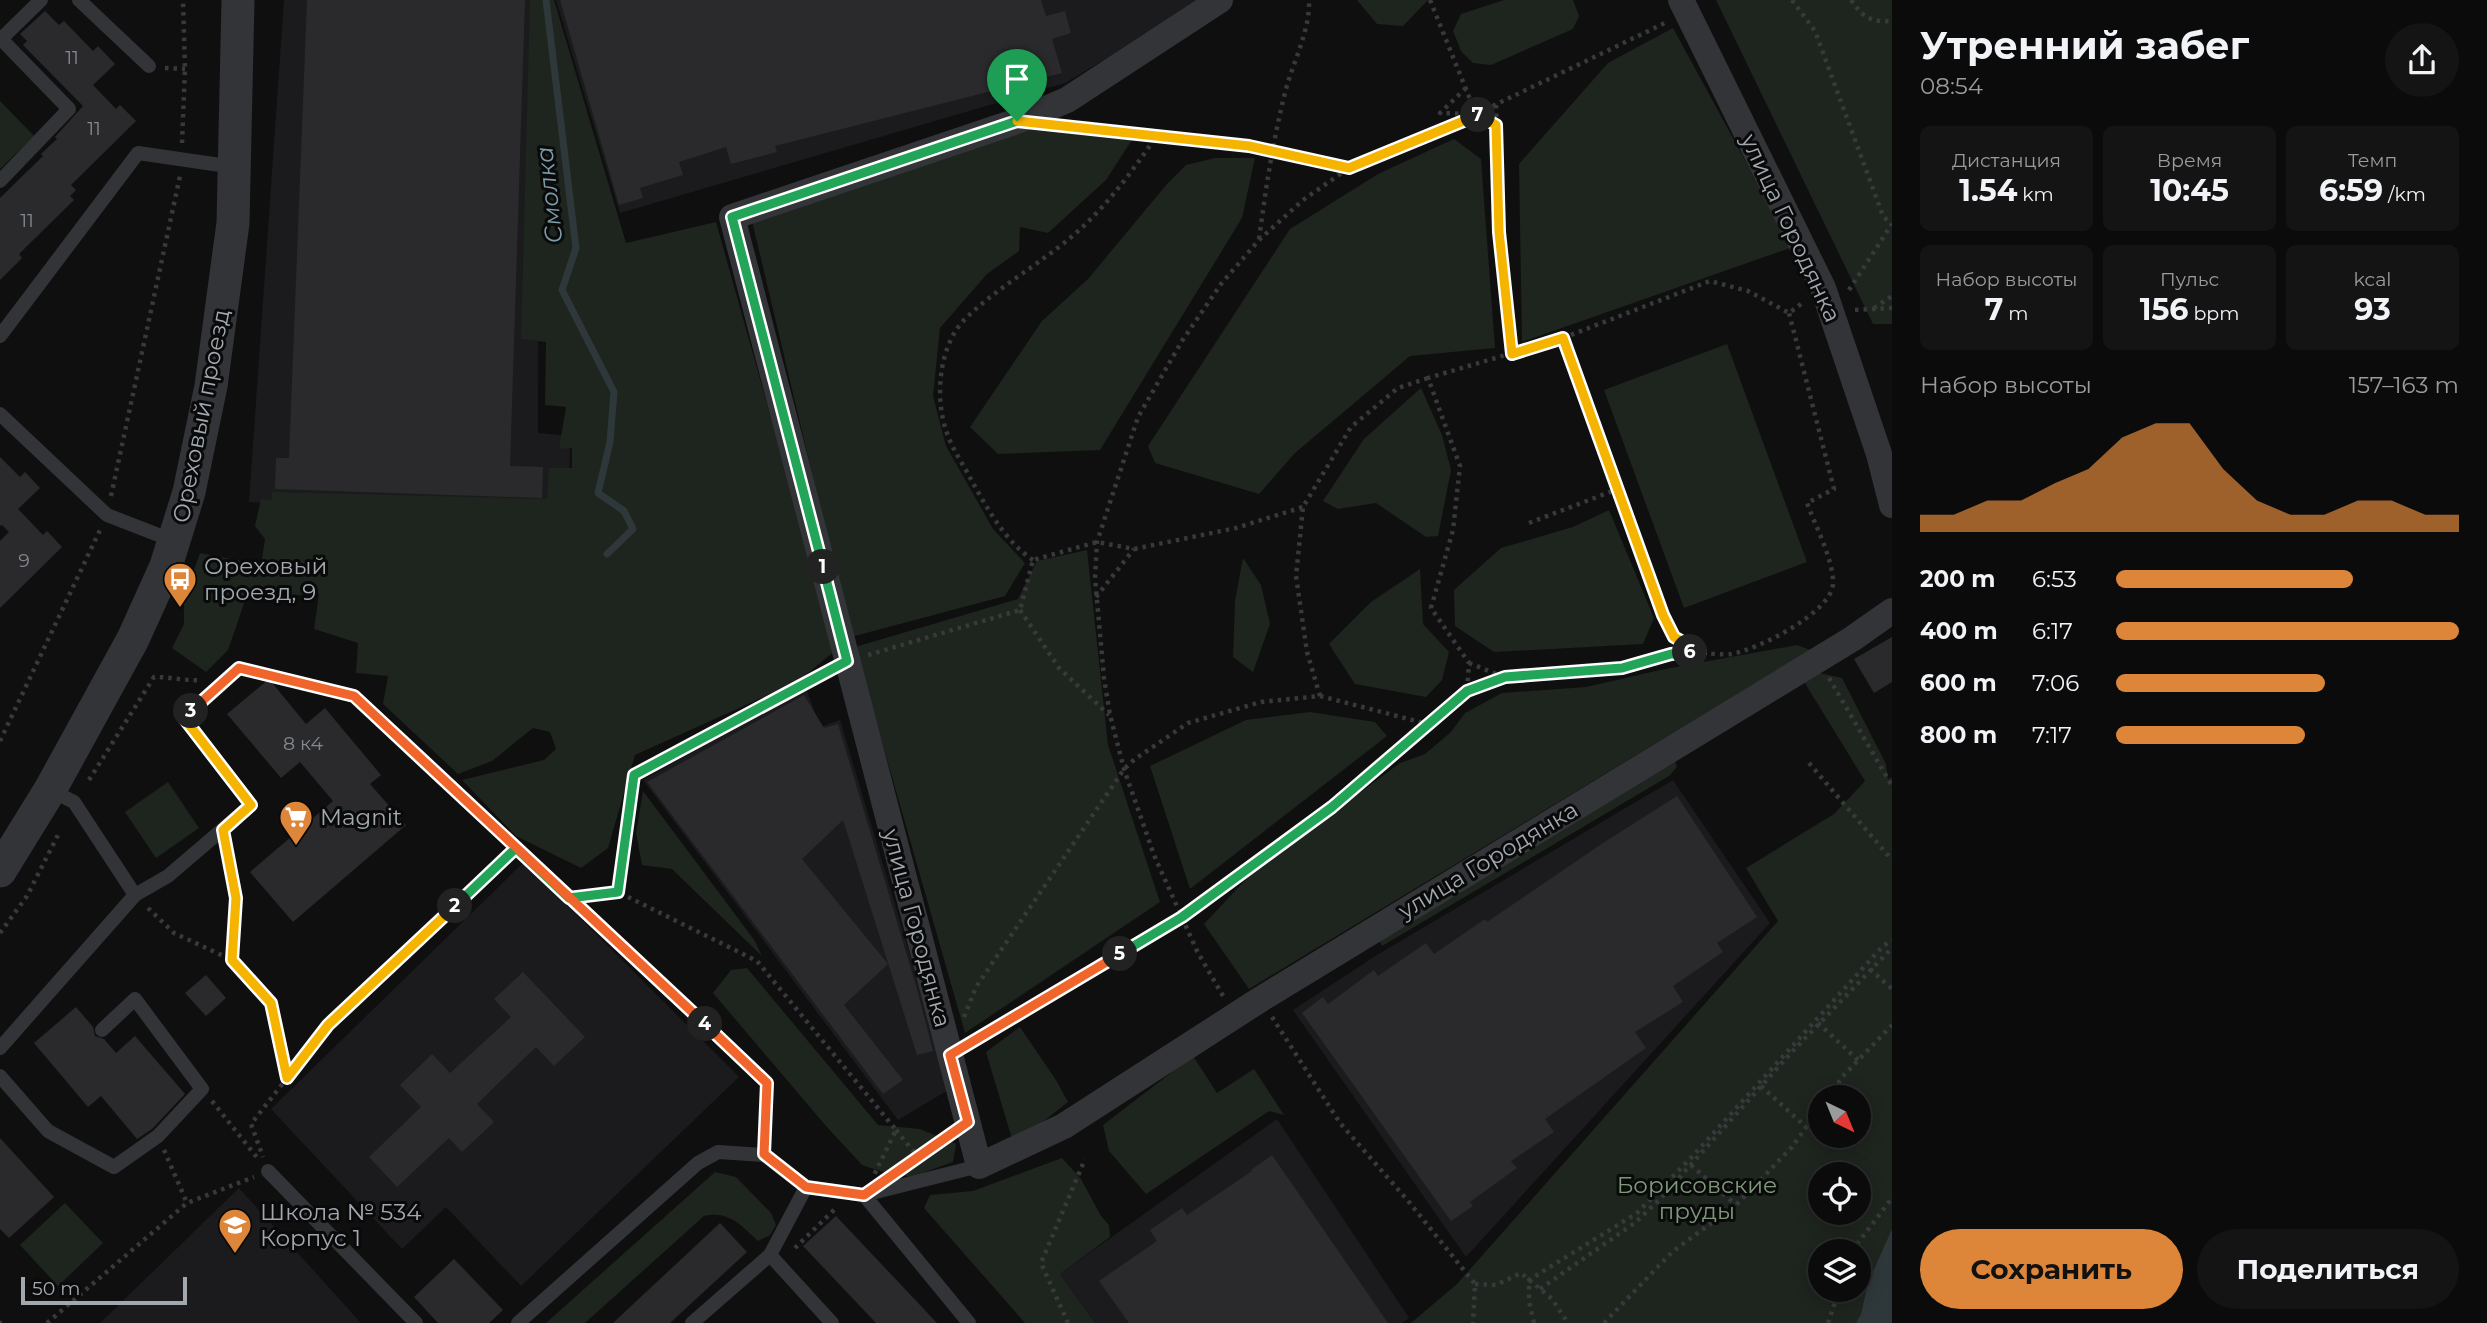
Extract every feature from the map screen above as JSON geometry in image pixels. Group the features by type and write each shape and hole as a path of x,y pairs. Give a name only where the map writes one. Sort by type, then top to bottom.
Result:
{"street":[{"name":"Ореховый проезд","path":"0,871 50,790 133,639 166,566 189,492 211,386 233,223 238,0"},
{"name":"улица Городянка","path":"1220,0 1067,100 1017,121 732,217 979,1166 1064,1126 1261,999 1852,639 1892,611"},
{"name":"улица Городянка","path":"1684,6 1823,288 1879,454 1892,505"}],"lane":[{"path":"0,181 69,109 1,39 41,0"},
{"path":"79,0 149,66"},
{"path":"0,336 138,153 235,167"},
{"path":"0,414 107,515 174,541"},
{"path":"0,1048 135,895 168,876 251,805 184,718 239,668"},
{"path":"50,790 74,802 135,895"},
{"path":"0,1076 48,1131 114,1167 158,1136 202,1089 135,999 103,1030"},
{"path":"518,1323 698,1163 718,1152 764,1154 806,1187 858,1194 979,1166"},
{"path":"268,1171 416,1323"},
{"path":"692,1323 774,1259 806,1187"},
{"path":"858,1194 969,1323"},
{"path":"774,1259 832,1323"}],"path":[{"path":"0,741 107,515 182,160 185,69 183,0"},
{"path":"1259,240 1271,151 1286,88 1310,14 1309,0"},
{"path":"1430,0 1476,114"},
{"path":"1792,0 1815,31 1883,216 1892,224 1833,314"},
{"path":"1851,0 1861,14 1875,22 1892,22"},
{"path":"1234,1016 1197,951 1154,855 1124,769 1110,715 1096,597 1097,542 1138,417 1182,341 1221,285 1259,240 1303,200 1349,168 1577,68 1684,6"},
{"path":"1466,88 1440,113 1476,114 1496,125"},
{"path":"1496,105 1499,232 1512,354"},
{"path":"1059,126 1249,146 1349,168"},
{"path":"1033,561 1018,550 982,499 950,443 943,418 940,386 948,345 964,320 1071,237 1111,199 1156,136"},
{"path":"950,1055 1182,917 1332,807 1467,691 1505,677 1622,668 1671,654 1731,654 1765,642 1800,625 1822,605 1833,587 1831,567 1807,503 1834,489 1789,313 1748,291 1710,281 1563,338 1398,388 1351,427 1303,507 1296,576 1307,652 1320,696"},
{"path":"1789,313 1823,288"},
{"path":"1892,296 1874,309 1892,309"},
{"path":"1563,338 1663,615 1674,637 1700,652"},
{"path":"1428,378 1461,466 1453,530 1431,608 1469,663 1505,677"},
{"path":"1529,523 1618,489"},
{"path":"1033,561 1097,542 1134,549 1236,528 1303,507"},
{"path":"1096,597 1134,549"},
{"path":"1033,561 1020,610 1059,668 1110,715"},
{"path":"618,892 634,775 847,661 1020,610"},
{"path":"1818,659 1892,786"},
{"path":"1467,691 1469,663"},
{"path":"239,668 354,696 767,1083 764,1154"},
{"path":"139,701 154,677 202,680 218,686"},
{"path":"950,1055 976,987 1124,769 1135,759 1188,723 1261,702 1320,696 1428,724"},
{"path":"1809,763 1892,860"},
{"path":"223,830 236,898 232,960"},
{"path":"268,1171 251,1124 328,1025 516,848"},
{"path":"569,898 618,892 757,961 918,1157"},
{"path":"135,895 174,933 232,960 271,1003 287,1078"},
{"path":"1529,1280 1637,1213 1690,1159 1882,946 1892,940"},
{"path":"1540,1289 1636,1222 1818,1023 1892,948"},
{"path":"1870,969 1892,989"},
{"path":"1261,999 1340,1123 1409,1202 1475,1284 1472,1323"},
{"path":"1818,1023 1858,1060"},
{"path":"1836,1085 1892,1025"},
{"path":"1604,1323 1672,1252 1735,1205 1792,1147 1807,1127 1761,1086"},
{"path":"202,1089 268,1171"},
{"path":"774,1259 858,1194 968,1122"},
{"path":"858,1194 896,1130"},
{"path":"158,1136 187,1203"},
{"path":"1068,1323 1041,1262 1085,1159"},
{"path":"1690,1165 1735,1205"},
{"path":"47,1323 187,1203 268,1171"},
{"path":"1861,1239 1892,1198"},
{"path":"1475,1284 1496,1285 1521,1273 1552,1299 1568,1323"},
{"path":"1529,1280 1529,1301 1534,1323"},
{"path":"1828,1323 1835,1302"}],"shaded area":[{"path":"284,0 539,0 538,433 570,436 569,520 249,502"},
{"path":"556,0 1197,0 1141,38 1065,83 620,213"},
{"path":"806,688 820,727 840,720 950,1089 898,1120 643,780"},
{"path":"1673,780 1770,923 1466,1257 1293,1010 1377,955"},
{"path":"524,862 739,1077 521,1286 446,1207 402,1249 271,1109"},
{"path":"1277,1119 1409,1318 1402,1323 1095,1323 1060,1274"},
{"name":"Школа № 534 Корпус 1","path":"239,1188 361,1323 100,1323"},
{"path":"1892,1229 1892,1323 1856,1323 1864,1302 1871,1302 1871,1276"}],"green space":[{"path":"530,0 554,0 626,243 716,222 836,650 797,682 635,755 608,848 581,868 516,836 462,780 544,760 556,749 550,732 533,728 492,761 458,774 383,704 388,676 356,673 358,643 314,629 319,594 246,598 228,650 206,672 172,648 184,624 184,598 200,553 261,565 265,539 255,526 261,499 272,500 272,492 547,499 549,468 572,468 572,448 559,449 566,407 545,405 546,342 521,339"},
{"path":"1357,0 1428,0 1403,26 1377,24"},
{"path":"1504,0 1573,0 1579,16 1573,29 1491,65 1473,63 1461,51 1453,31 1461,14"},
{"path":"1716,0 1892,0 1892,324 1873,324"},
{"path":"1673,28 1790,248 1522,342 1519,164 1608,63"},
{"path":"0,101 34,136 0,169"},
{"path":"1057,121 1139,129 1106,180 1048,233 1020,227 1019,251 987,274 940,328 933,396 946,446 993,529 1025,563 1005,596 851,637 751,217"},
{"path":"1454,139 1481,159 1495,348 1410,356 1295,453 1259,494 1155,463 1148,446 1290,229 1378,174"},
{"path":"1215,158 1255,158 1242,218 1100,450 998,454 970,427 1042,321 1088,279 1186,165"},
{"path":"1727,344 1807,562 1684,608 1604,390"},
{"path":"1421,388 1442,435 1451,470 1438,536 1426,537 1376,503 1338,509 1323,501 1364,439"},
{"path":"1609,510 1654,618 1643,644 1494,652 1455,626 1454,590 1501,548 1573,527"},
{"path":"1087,550 1108,745 1160,902 965,1033 855,647 1018,599 1037,561"},
{"path":"1243,558 1261,585 1270,624 1253,672 1233,657 1235,601"},
{"path":"1420,569 1423,624 1449,652 1442,680 1426,697 1355,684 1329,644 1371,602"},
{"path":"1797,645 1810,650 1249,989 1204,924 1252,873 1400,763 1425,754 1451,732 1465,713 1502,693 1586,687 1660,670"},
{"name":"Борисовские пруды","path":"1815,672 1842,678 1886,764 1888,779 1892,777 1892,1323 1411,1323 1457,1284 1778,921 1746,868 1834,814 1865,781 1803,680"},
{"path":"1310,712 1375,722 1387,736 1190,889 1150,766 1246,720"},
{"path":"1674,758 1677,767 1669,776 1382,946 1378,938"},
{"path":"168,782 199,828 156,858 125,812"},
{"path":"643,791 755,941 762,956 672,869 642,865 636,833"},
{"path":"747,968 878,1125 920,1129 956,1144 953,1162 911,1177 862,1165 713,993 731,970"},
{"path":"1020,1027 1068,1102 1040,1124 1012,1139 986,1052"},
{"path":"1193,1056 1217,1093 1254,1069 1284,1115 1269,1111 1146,1194 1109,1151 1103,1125"},
{"path":"1062,1158 1081,1179 1101,1216 1109,1225 1110,1237 1060,1274 1095,1323 1025,1323 924,1208 930,1195 973,1191"},
{"path":"715,1172 736,1177 771,1213 776,1225 770,1235 758,1241 734,1220 720,1215 704,1216 585,1323 546,1323"},
{"path":"65,1203 103,1243 58,1286 20,1245"}],"building":[{"path":"307,0 525,0 510,466 543,467 542,498 275,489 276,458 289,458"},
{"path":"560,0 1041,0 1046,16 1065,11 1071,33 1052,39 1062,73 775,146 777,152 731,164 726,147 679,162 683,175 640,188 643,198 619,205"},
{"path":"45,11 59,25 64,21 93,51 98,46 115,64 93,85 116,109 120,105 136,121 71,185 76,190 70,196 74,200 19,254 22,258 0,280 0,198 43,156 41,154 57,139 55,137 83,106 23,45 27,41 20,34"},
{"path":"0,457 20,477 25,472 40,488 18,509 43,535 47,531 62,547 0,608 0,541 9,532 0,526"},
{"path":"1892,637 1892,682 1874,693 1854,659"},
{"path":"269,679 306,724 325,708 381,775 370,784 406,825 293,922 250,872 333,801 300,762 281,778 227,714"},
{"path":"804,695 824,728 838,724 933,1051 917,1055 843,820 802,859 888,964 844,1005 903,1080 883,1094 647,782"},
{"path":"1677,796 1757,917 1717,943 1723,952 1673,986 1683,1002 1635,1032 1646,1048 1545,1119 1554,1132 1511,1161 1517,1168 1470,1202 1473,1206 1451,1221 1302,1013 1323,997 1328,1004 1374,970 1378,976 1426,943 1434,954"},
{"path":"523,972 585,1037 554,1066 536,1047 477,1104 494,1122 462,1152 449,1138 397,1187 369,1157 421,1107 400,1085 432,1054 450,1073 511,1017 494,999"},
{"path":"206,975 226,998 206,1016 185,993"},
{"path":"76,1007 93,1027 95,1036 104,1039 116,1053 135,1036 185,1094 152,1129 137,1139 101,1096 88,1107 34,1043"},
{"path":"0,1138 54,1197 9,1238 0,1229"},
{"path":"1272,1155 1388,1323 1129,1323 1099,1281 1157,1241 1150,1230 1182,1208 1187,1215"},
{"path":"836,1216 937,1323 876,1323 803,1246"},
{"path":"720,1223 747,1252 670,1323 613,1323"},
{"path":"454,1259 503,1310 489,1323 438,1323 414,1297"}],"waterway":[{"name":"Смолка","path":"546,0 576,248 562,290 614,392 610,442 598,493 624,511 633,529 607,554"}],"place":[{"name":"Ореховый проезд, 9","path":"180,609"},
{"name":"Magnit","path":"296,847"},
{"name":"Школа № 534 Корпус 1","path":"235,1255"}],"route":[{"path":"1017,121 732,217 847,661 634,775 618,892 569,898 516,848 328,1025 287,1078 271,1003 232,960 236,898 223,830 251,805 184,718 239,668 354,696 516,848 767,1083 764,1154 806,1187 864,1195 968,1122 950,1055 1182,917 1332,807 1467,691 1505,677 1622,668 1671,654 1700,652 1674,637 1663,615 1563,338 1512,354 1499,232 1496,125 1476,114 1349,168 1249,146 1017,121"}]}
